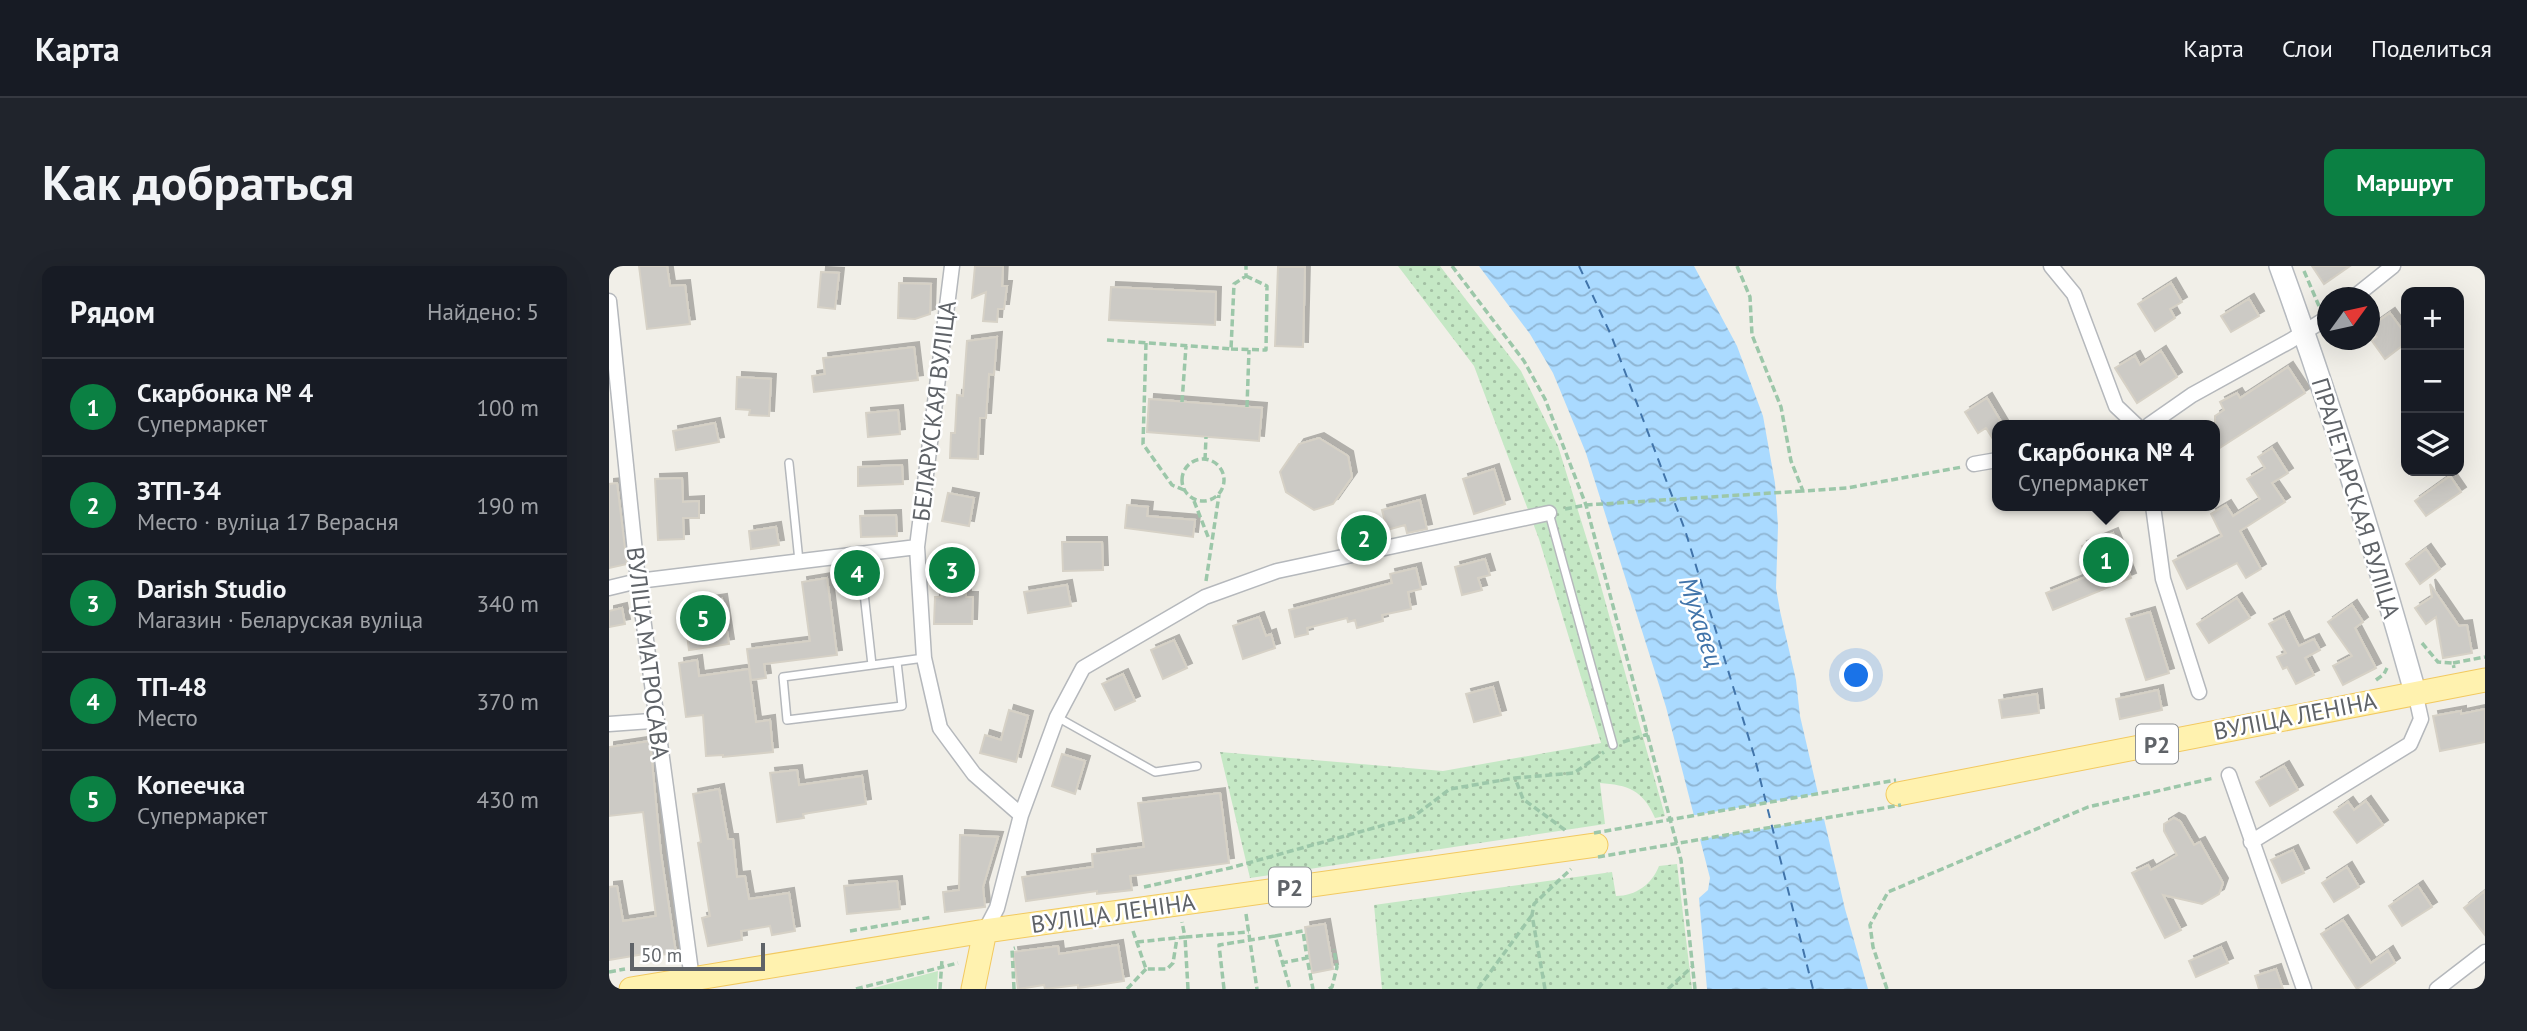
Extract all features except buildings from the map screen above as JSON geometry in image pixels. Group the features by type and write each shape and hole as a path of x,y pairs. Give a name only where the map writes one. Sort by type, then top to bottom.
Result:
{"main road":[{"name":"ПРАЛЕТАРСКАЯ ВУЛІЦА","path":"2280,266 2347,466 2415,692"},
{"name":"ВУЛІЦА ЛЕНІНА","path":"1898,793 2485,680"},
{"name":"ВУЛІЦА ЛЕНІНА","path":"631,989 985,931 1592,849"},
{"path":"973,989 985,931"}],"street":[{"name":"БЕЛАРУСКАЯ ВУЛІЦА","path":"952,266 917,547 924,658 940,727 974,774 1021,814"},
{"path":"2051,266 2074,295 2116,406 2131,420"},
{"path":"2367,287 2393,266"},
{"name":"ВУЛІЦА МАТРОСАВА","path":"609,301 638,581 692,979"},
{"path":"2157,420 2192,395 2317,324"},
{"path":"1974,464 1992,461"},
{"path":"2154,511 2163,579 2199,692"},
{"path":"985,931 997,908 1021,814 1057,717 1083,668 1205,597 1277,572 1549,513"},
{"path":"609,587 638,581 917,547"},
{"path":"2251,842 2410,744 2421,719 2415,692"},
{"path":"609,724 651,721 656,723"},
{"path":"2229,775 2304,989"},
{"path":"2437,989 2485,952"}],"lane":[{"path":"789,463 799,561"},
{"path":"1549,513 1613,745"},
{"path":"865,593 872,665"},
{"path":"897,662 902,706 787,720 783,677 924,658"},
{"path":"1057,717 1155,772 1197,766"}],"path":[{"path":"1246,266 1246,276"},
{"path":"1452,266 1529,370 1560,435 1586,505 1681,860 1695,989"},
{"path":"1737,266 1750,297 1752,335 1781,407 1791,461 1803,491"},
{"path":"1231,349 1234,284 1246,276"},
{"path":"1107,340 1266,350 1266,286 1246,276"},
{"path":"1146,343 1143,444 1172,485 1184,490 1193,499 1210,541"},
{"path":"1182,402 1186,346"},
{"path":"1247,407 1249,350"},
{"path":"1205,460 1206,437"},
{"path":"1184,490 1182,476 1195,460 1215,463 1223,474 1224,481 1210,541 1205,597"},
{"path":"1549,513 1586,505 1847,488 1974,464"},
{"path":"1193,499 1207,501 1219,494"},
{"path":"2453,663 2485,657"},
{"path":"1135,892 1151,884 1230,868 1413,817 1450,789 1515,778 1574,774 1613,745 1648,734"},
{"path":"1888,989 1873,947 1870,925 1888,892 2088,807 2229,775"},
{"path":"1515,778 1523,799 1572,836"},
{"path":"1592,849 1898,793"},
{"path":"1545,989 1532,915 1534,904 1592,849 1898,793"},
{"path":"1246,908 1257,989"},
{"path":"1478,989 1532,915"},
{"path":"1181,917 1188,989"},
{"path":"1131,925 1146,969"},
{"path":"1224,989 1219,945 1303,931 1313,989"},
{"path":"1137,943 1249,932"},
{"path":"1275,936 1290,989"},
{"path":"1127,989 1146,969 1167,969 1173,963 1177,938"},
{"path":"860,989 1023,946"},
{"path":"1012,949 1014,989"},
{"path":"1329,989 1332,987 1336,967 1334,949"},
{"path":"1281,963 1307,958"},
{"path":"1668,989 1693,966"},
{"path":"940,989 941,968"}],"green space":[{"path":"1398,266 1440,266 1521,371 1558,446 1597,572 1665,816 1655,818 1645,801 1633,791 1619,785 1600,783 1605,824 1250,878 1220,752 1443,771 1601,743 1539,539 1474,366"},
{"path":"1677,864 1692,989 1382,989 1374,905 1612,872 1616,896 1630,894 1642,888 1659,866"},
{"path":"938,971 937,989 870,989"}],"water":[{"name":"Мухавец","path":"1479,266 1694,266 1737,346 1763,416 1775,483 1778,526 1776,588 1780,611 1796,680 1800,716 1845,909 1868,989 1707,989 1699,898 1708,890 1710,878 1666,707 1586,453 1553,373 1530,334"}],"pier":[{"path":"1822,793 1828,818 1696,840 1690,816"}],"ferry route":[{"path":"1579,266 1611,335 1685,530 1754,755 1813,989"}],"place":[{"name":"ЗТП-34","path":"1364,538"},
{"name":"Скарбонка № 4","path":"2106,560"},
{"name":"Darish Studio","path":"952,570"},
{"name":"ТП-48","path":"857,573"},
{"name":"Копеечка","path":"703,618"}]}
